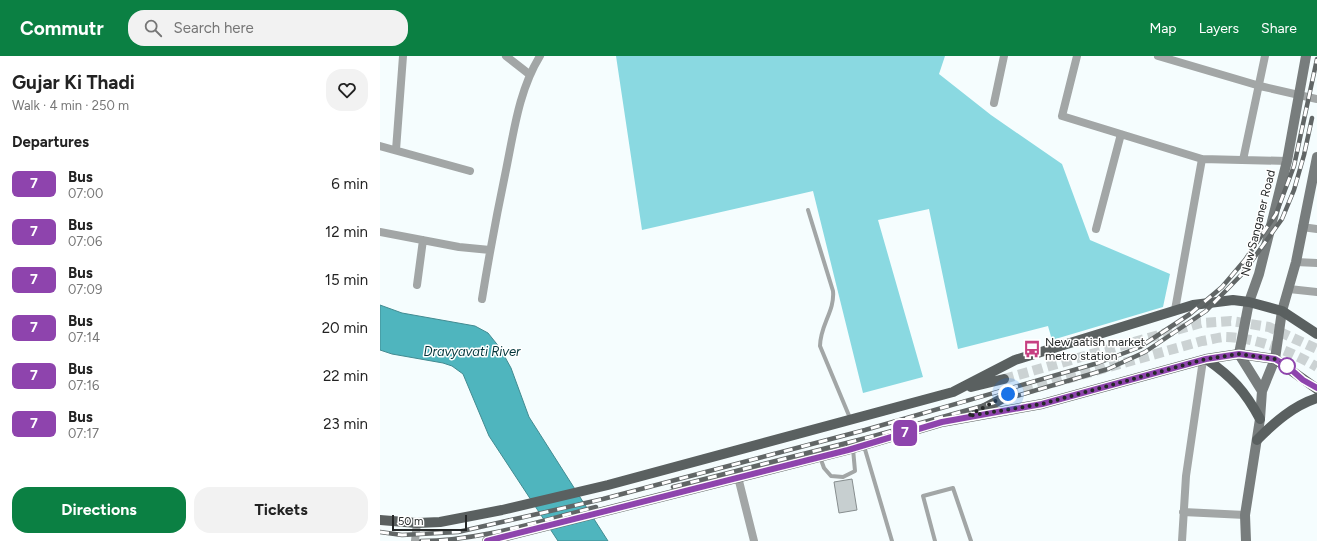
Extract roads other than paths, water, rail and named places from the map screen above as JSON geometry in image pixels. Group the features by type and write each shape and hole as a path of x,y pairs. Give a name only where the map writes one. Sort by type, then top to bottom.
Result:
{"main road":[{"name":"New Sanganer Road","path":"1239,354 1249,302 1259,274 1287,161 1306,56"},
{"path":"1246,541 1245,515 1260,419 1262,391 1275,359 1282,311 1296,262 1317,156"},
{"path":"953,392 1015,360 1175,310 1233,300 1249,302 1282,311 1317,334"},
{"path":"1239,354 1262,391"},
{"path":"487,541 853,448 968,416 1042,404 1204,360 1239,354 1275,359 1317,388"},
{"path":"1204,360 1226,373 1239,386 1260,419"},
{"path":"380,520 417,523 440,522 502,510 608,485 1004,379"},
{"path":"968,416 1008,394"},
{"path":"1256,440 1274,423 1293,409 1317,398"}],"street":[{"path":"396,150 403,56"},
{"path":"506,56 529,74"},
{"path":"482,299 490,250 518,111 529,74 540,56"},
{"path":"994,104 1004,56"},
{"path":"1077,56 1062,116 1202,159 1287,161"},
{"path":"1158,56 1179,58 1260,86 1317,98"},
{"path":"1243,160 1260,86 1265,56"},
{"path":"1096,229 1121,134"},
{"path":"380,146 470,171"},
{"path":"1175,310 1202,159"},
{"path":"1302,227 1317,229"},
{"path":"380,232 459,247 490,250"},
{"path":"417,285 423,240"},
{"path":"1296,262 1317,263"},
{"path":"1289,289 1317,292"},
{"path":"1182,541 1186,476 1204,360"},
{"path":"738,477 754,541"},
{"path":"1183,512 1245,515"},
{"path":"415,541 417,523"}],"lane":[{"path":"808,210 833,291 834,301 820,335 820,346 850,420"},
{"path":"864,445 892,541"},
{"path":"820,456 824,468 831,476 843,477 855,471 853,448"},
{"path":"935,541 923,496 953,488 971,541"}],"water":[{"name":"Dravyavati River","path":"380,305 402,313 475,326 488,333 500,348 511,368 529,417 608,541 558,541 489,436 463,374 452,366 443,363 392,354 380,350"}],"tunnel":[{"path":"1004,379 1201,323 1231,321 1269,327 1317,349"},
{"path":"1009,395 1202,341 1223,337 1250,340 1273,346 1317,367"}],"railway":[{"path":"380,532 402,535 458,532 603,499 865,430 1098,363 1140,347 1190,314 1222,287 1245,260 1276,214 1294,166 1317,59"},
{"path":"673,487 870,437 993,403 1108,369 1145,352 1206,311 1243,273 1282,219 1294,190 1304,155 1312,118"},
{"path":"421,541 465,538 487,534 596,507"}],"place":[{"name":"New aatish market metro station","path":"1032,349"}]}
